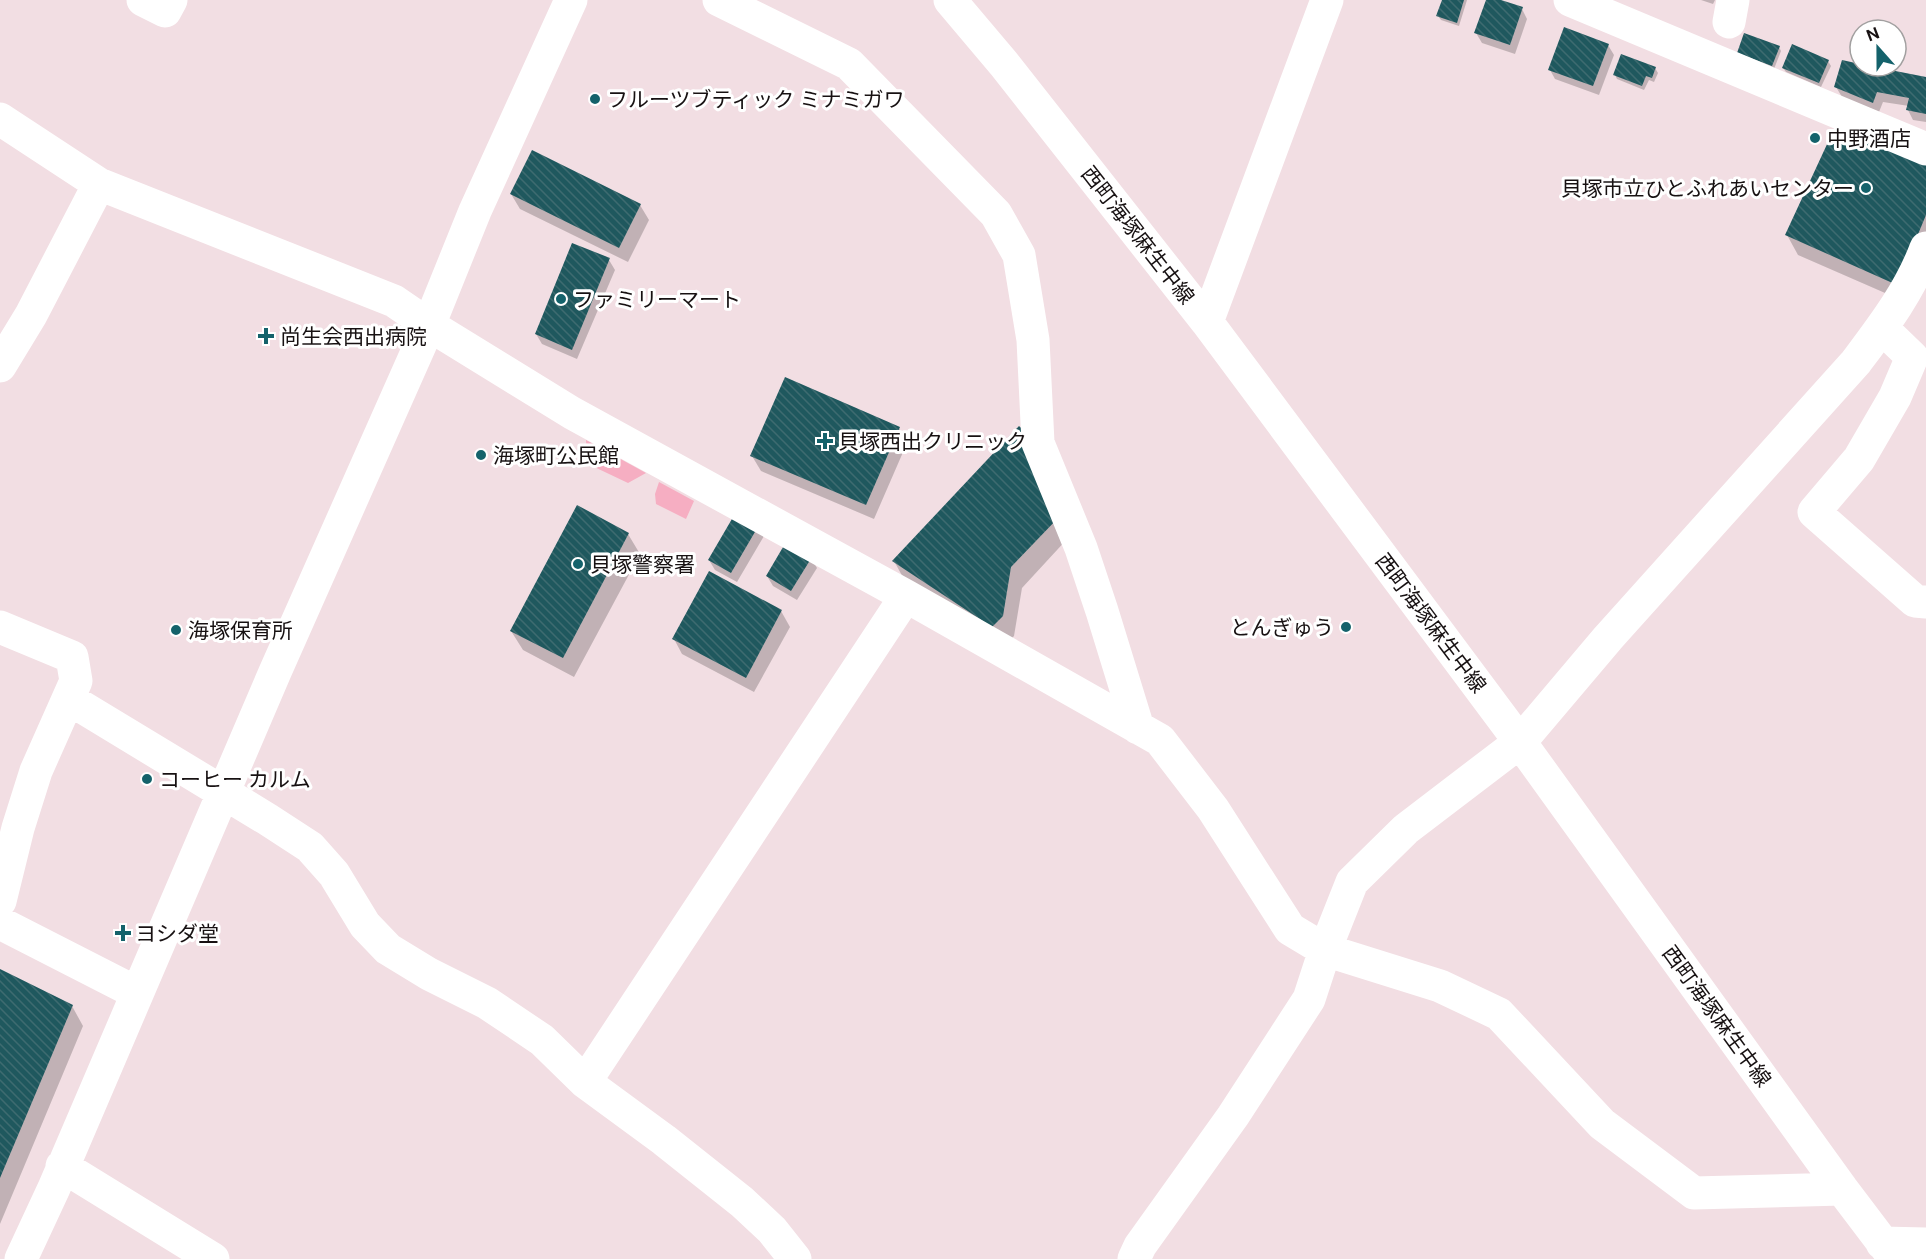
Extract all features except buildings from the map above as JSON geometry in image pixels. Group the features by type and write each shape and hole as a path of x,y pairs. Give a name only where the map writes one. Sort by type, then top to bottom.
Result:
{"street":[{"path":"143,0 165,11 171,0"},
{"path":"15,1252 62,1166 429,325 475,211 571,0"},
{"path":"719,0 849,63 996,214 1019,255 1033,340 1038,443 1088,569 1138,728"},
{"name":"西町海塚麻生中線","path":"950,0 1004,64 1207,322 1520,742 1888,1251"},
{"path":"1207,322 1327,0"},
{"path":"1570,0 1926,149"},
{"path":"0,119 99,184 394,301 429,325 572,412 906,596 1160,740 1213,809 1290,929 1325,950 1440,986 1499,1014 1602,1124 1694,1193 1842,1190"},
{"path":"0,366 31,315 99,184"},
{"path":"1134,1259 1140,1246 1233,1116 1309,999 1325,950 1352,882 1406,829 1520,742 1608,638 1856,362 1882,328 1918,268 1926,248"},
{"path":"1882,328 1912,357 1895,397 1859,459 1814,512 1915,601 1926,602"},
{"path":"585,1082 906,596"},
{"path":"0,627 72,657 76,681 36,771 18,828 0,901"},
{"path":"69,699 310,847 334,874 365,925 388,949 429,974 487,1003 542,1040 585,1082 664,1140 742,1202 772,1230 795,1259"},
{"path":"0,922 137,993"},
{"path":"62,1166 213,1259"},
{"path":"1888,1251 1926,1244"}],"shaded area":[{"path":"586,440 646,473 628,483 588,464"},
{"path":"659,482 694,501 686,519 656,504 655,494"}],"place":[{"name":"フルーツブティック ミナミガワ","path":"595,99"},
{"name":"中野酒店","path":"1815,138"},
{"name":"貝塚市立ひとふれあいセンター","path":"1866,188"},
{"name":"ファミリーマート","path":"561,299"},
{"name":"尚生会西出病院","path":"266,336"},
{"name":"貝塚西出クリニック","path":"825,441"},
{"name":"海塚町公民館","path":"481,455"},
{"name":"貝塚警察署","path":"578,564"},
{"name":"とんぎゅう","path":"1346,627"},
{"name":"海塚保育所","path":"176,630"},
{"name":"コーヒー カルム","path":"147,779"},
{"name":"ヨシダ堂","path":"123,933"}]}
